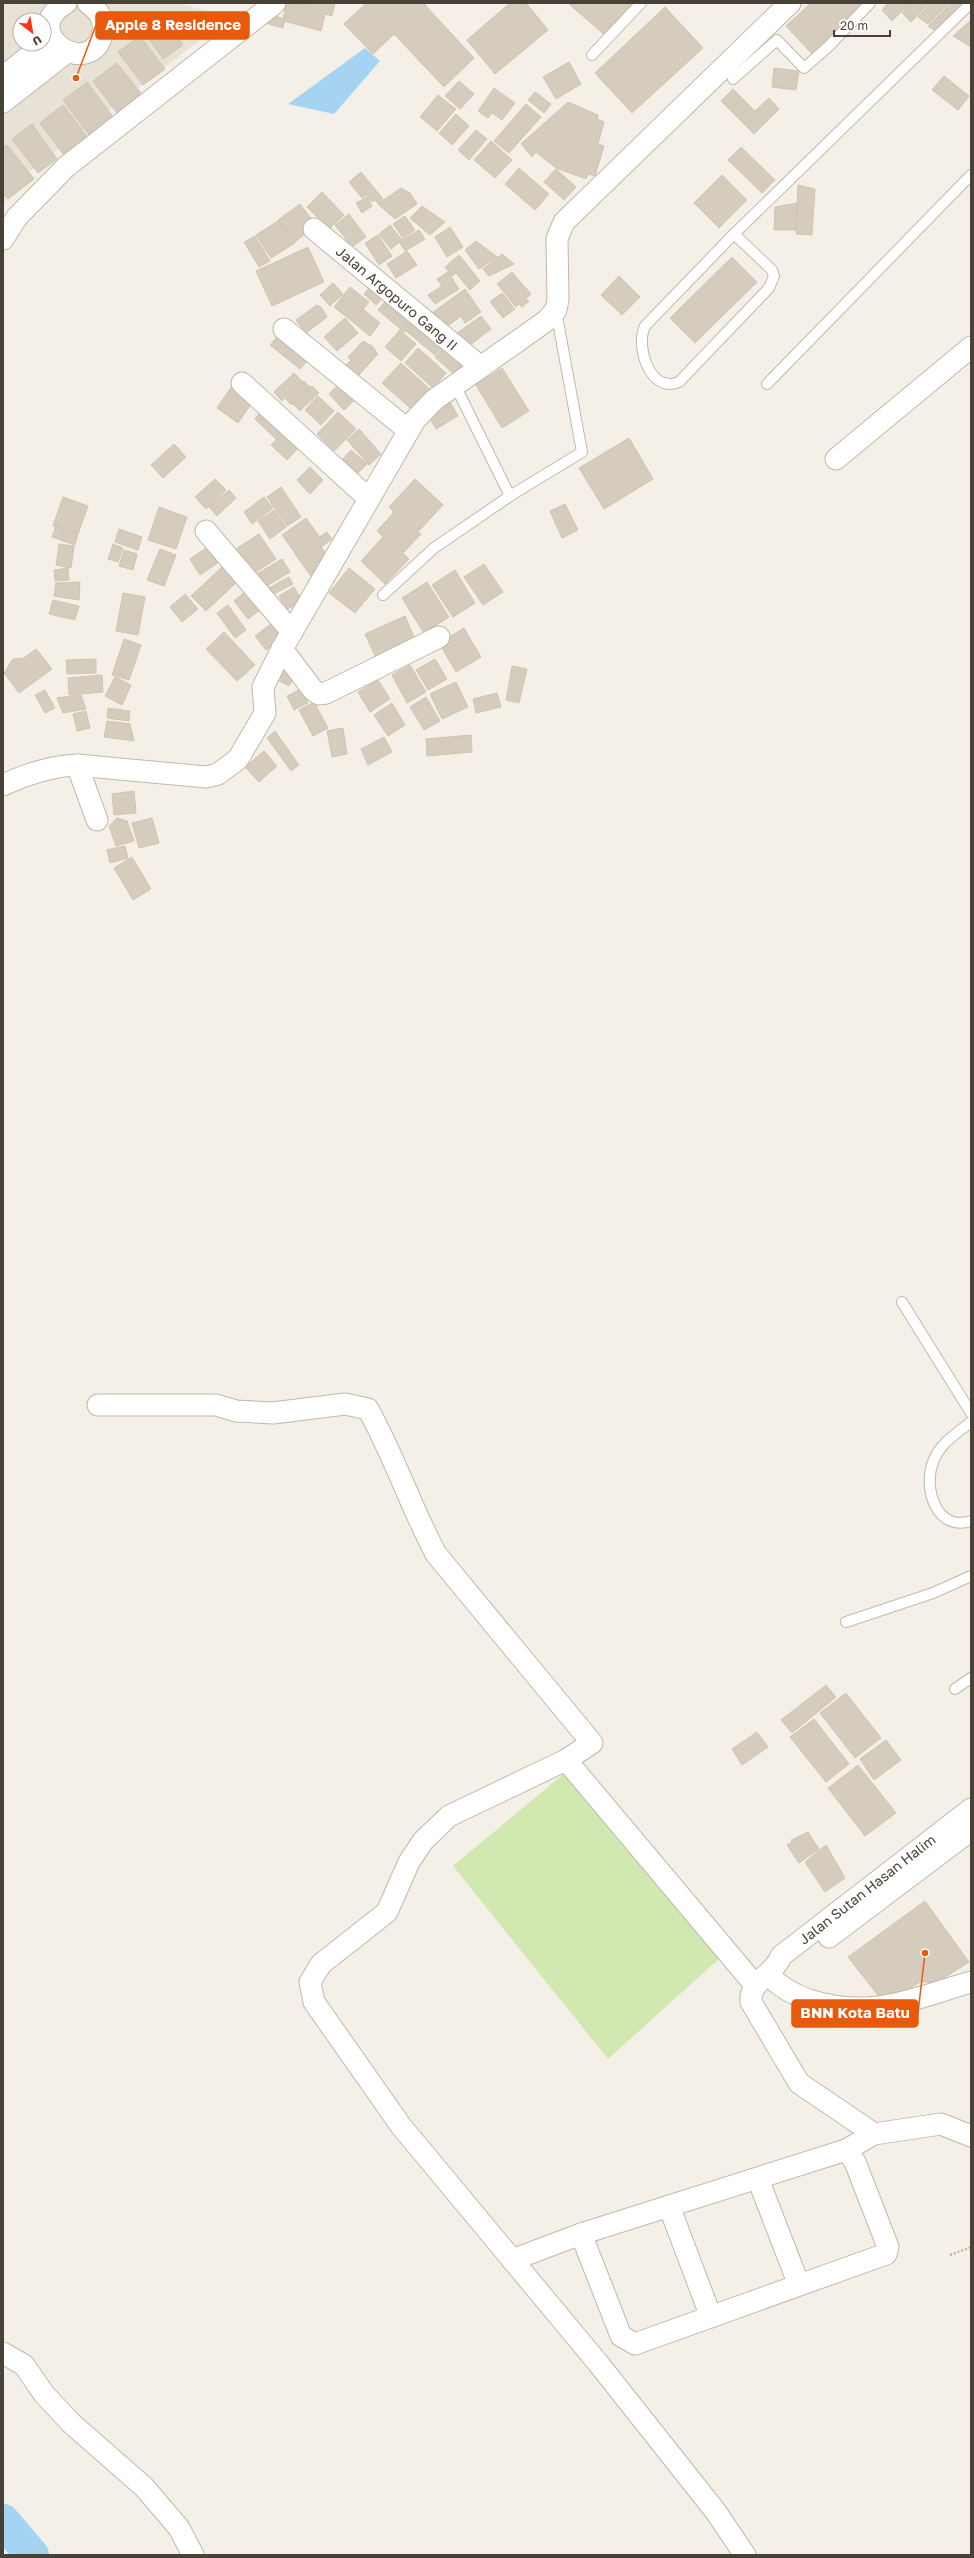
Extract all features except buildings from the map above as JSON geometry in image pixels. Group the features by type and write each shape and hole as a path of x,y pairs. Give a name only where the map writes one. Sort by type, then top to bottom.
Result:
{"street":[{"path":"52,38 58,47 67,52 77,54 87,52 96,46 102,37 104,26 102,16 88,3"},
{"path":"3,239 17,217 66,167 275,3"},
{"path":"3,785 28,774 61,766 77,765 206,777 228,768 238,759 265,713 263,687 287,640 408,430 423,410 480,367 546,322 556,310 558,299 557,239 564,222 790,3"},
{"path":"52,16 61,4"},
{"path":"3,77 34,52"},
{"path":"3,102 67,52"},
{"name":"Jalan Argopuro Gang II","path":"314,229 480,367"},
{"path":"284,329 408,430"},
{"path":"836,459 971,347"},
{"path":"242,383 369,499"},
{"path":"206,531 287,640 313,690 319,694 326,693 439,637"},
{"path":"77,765 97,820"},
{"path":"98,1405 216,1405 236,1411 273,1413 345,1404 368,1409 383,1437 419,1523 436,1554 592,1743 574,1755 449,1816 423,1841 409,1862 387,1912 321,1964 310,1982 314,2002 401,2126 686,2473 744,2555"},
{"path":"574,1755 765,1977 797,1996 829,2006 865,2009 884,2007 971,1982"},
{"name":"Jalan Sutan Hasan Halim","path":"765,1977 781,1956 971,1808"},
{"path":"874,2134 799,2083 751,2002 750,1995 765,1977 790,1966 971,1830"},
{"path":"512,2260 581,2234 846,2150 874,2134 941,2124 971,2136"},
{"path":"581,2234 621,2336 635,2344 886,2254 888,2247 855,2162 846,2150"},
{"path":"758,2179 799,2285"},
{"path":"669,2206 711,2317"},
{"path":"3,2353 24,2366 44,2394 71,2423 144,2487 178,2528 193,2555"}],"lane":[{"path":"592,55 641,3"},
{"path":"733,79 777,40 804,68 829,46 870,3"},
{"path":"734,234 772,270 773,282 679,382 670,384 663,382 647,367 641,336 643,331 734,234 971,3"},
{"path":"767,384 971,175"},
{"path":"383,595 434,548 510,496 573,460 582,452 556,310"},
{"path":"455,385 510,496"},
{"path":"902,1302 971,1413"},
{"path":"971,1422 943,1445 933,1461 929,1477 936,1508 944,1519 955,1524 971,1521"},
{"path":"846,1622 933,1593 971,1576"},
{"path":"955,1689 971,1678"}],"path":[{"path":"950,2255 971,2247"}],"shaded area":[{"path":"3,3 180,3 228,18 20,179 3,205"}],"green space":[{"path":"566,1772 721,1957 608,2059 453,1866"}],"water":[{"path":"365,48 380,61 334,114 288,104"}],"waterway":[{"path":"3,2521 32,2555"}],"place":[{"name":"Apple 8 Residence","path":"76,78"},
{"name":"BNN Kota Batu","path":"925,1953"}]}
